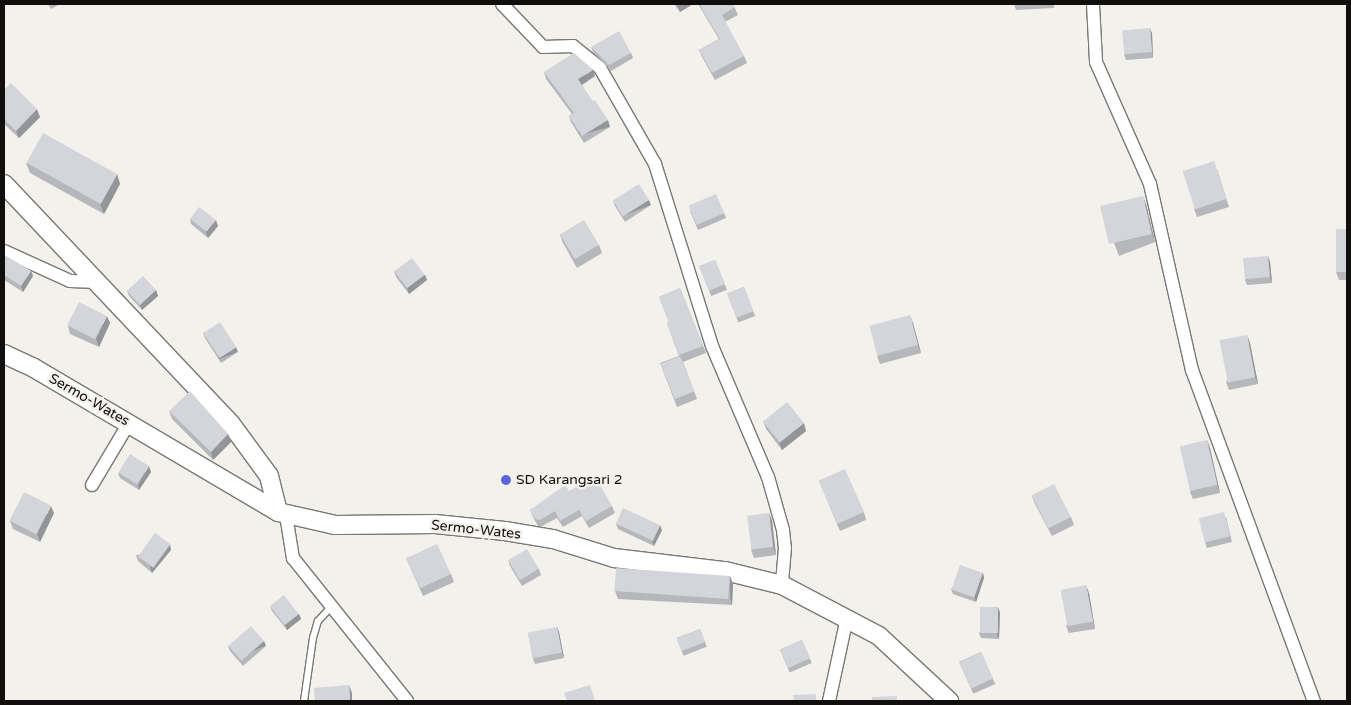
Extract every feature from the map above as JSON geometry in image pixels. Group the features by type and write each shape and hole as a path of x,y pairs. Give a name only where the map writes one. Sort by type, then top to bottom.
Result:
{"main road":[{"path":"4,184 231,424 269,476 282,513"},
{"name":"Sermo-Wates","path":"4,354 129,423 282,513 334,525 435,524 505,531 553,539 614,558 725,571 782,585 847,618 894,647 948,701"}],"street":[{"path":"502,4 543,47 573,46 600,68 655,164 712,346 768,477 783,530 785,548 782,585"},
{"path":"1093,4 1096,62 1150,184 1192,370 1314,701"},
{"path":"4,251 70,281 98,282"},
{"path":"92,485 129,423"},
{"path":"282,513 293,558 407,701"},
{"path":"829,701 847,618"}],"lane":[{"path":"304,701 313,638 318,621 332,606"}],"building":[{"path":"699,4 733,4 735,7 722,15 744,56 712,73 699,50 720,39"},
{"path":"1150,28 1152,52 1124,54 1122,30"},
{"path":"619,31 631,53 609,65 591,47"},
{"path":"574,53 593,70 578,79 592,101 595,100 608,120 582,136 569,116 574,113 544,72"},
{"path":"11,83 37,109 16,131 4,119 4,90"},
{"path":"43,133 117,174 101,204 27,163"},
{"path":"1214,161 1226,199 1195,209 1183,171"},
{"path":"639,184 649,200 623,217 613,200"},
{"path":"716,194 724,213 697,225 688,206"},
{"path":"1143,196 1152,234 1109,244 1100,206"},
{"path":"199,207 216,220 207,232 190,219"},
{"path":"584,220 599,245 575,259 560,234"},
{"path":"1336,229 1347,229 1347,272 1336,272"},
{"path":"4,255 31,271 21,286 4,275"},
{"path":"1268,256 1270,277 1245,279 1243,258"},
{"path":"412,258 425,275 407,288 394,271"},
{"path":"715,260 725,284 710,291 699,267"},
{"path":"143,276 156,290 140,305 127,291"},
{"path":"744,287 753,311 737,318 727,293"},
{"path":"680,288 703,346 679,355 659,297"},
{"path":"79,302 107,316 95,339 67,325"},
{"path":"910,315 918,345 877,356 869,326"},
{"path":"220,322 236,347 220,358 203,333"},
{"path":"1247,335 1255,377 1228,383 1220,340"},
{"path":"680,356 694,391 675,399 661,364"},
{"path":"190,391 228,434 211,452 169,411"},
{"path":"787,402 804,423 780,442 763,422"},
{"path":"1207,440 1217,485 1190,491 1180,446"},
{"path":"130,454 149,466 137,484 118,473"},
{"path":"845,469 864,512 838,524 819,481"},
{"path":"595,476 612,506 586,521 579,510 560,521 555,511 540,520 535,519 530,510 565,485 569,491"},
{"path":"1054,484 1071,517 1049,528 1032,495"},
{"path":"24,492 51,506 36,534 9,521"},
{"path":"623,508 660,525 653,541 616,523"},
{"path":"1224,512 1230,536 1205,543 1199,518"},
{"path":"769,513 773,547 751,549 747,516"},
{"path":"155,533 170,544 153,568 138,556"},
{"path":"437,544 451,574 420,588 406,558"},
{"path":"527,549 539,569 520,580 508,560"},
{"path":"960,565 983,573 974,597 952,590"},
{"path":"616,568 730,576 728,599 614,591"},
{"path":"1086,585 1093,621 1068,626 1060,590"},
{"path":"284,595 299,614 285,625 270,606"},
{"path":"980,607 998,607 998,633 980,633"},
{"path":"251,626 264,641 241,661 228,646"},
{"path":"557,627 562,653 533,658 528,633"},
{"path":"700,629 705,642 682,651 677,638"},
{"path":"802,640 810,658 788,668 780,650"},
{"path":"981,652 993,678 972,688 959,662"},
{"path":"349,685 350,701 315,701 314,688"},
{"path":"590,685 595,701 567,701 564,693"},
{"path":"816,694 816,701 794,701 793,695"},
{"path":"897,696 897,701 872,701 872,697"}],"place":[{"name":"SD Karangsari 2","path":"506,480"}]}
